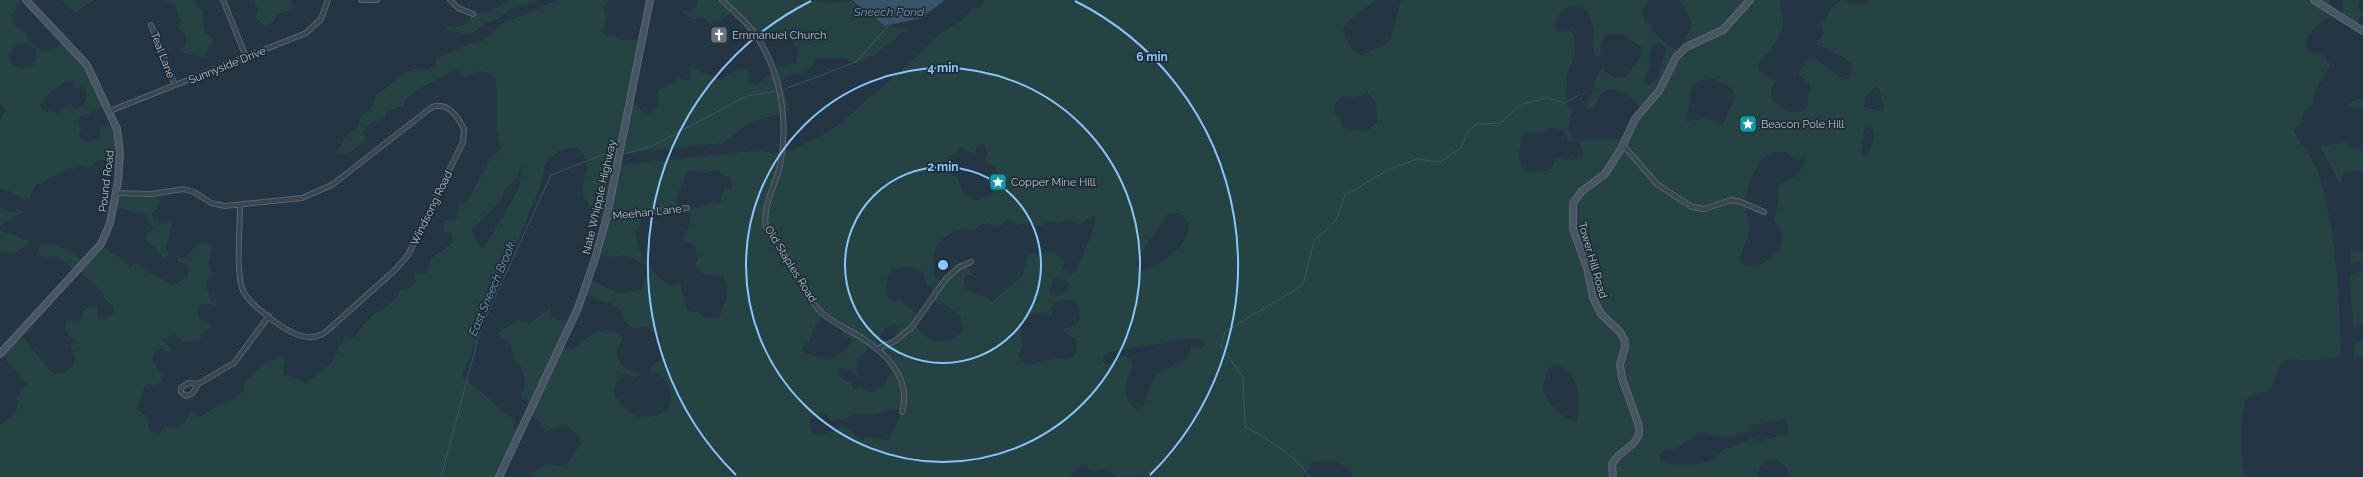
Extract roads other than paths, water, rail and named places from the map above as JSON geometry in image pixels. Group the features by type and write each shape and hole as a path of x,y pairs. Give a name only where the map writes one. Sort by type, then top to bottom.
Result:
{"street":[{"name":"Pound Road","path":"0,354 101,244 110,223 116,193 120,146 117,128 87,65 26,0"},
{"path":"223,0 246,57"},
{"name":"Sunnyside Drive","path":"110,111 312,29 321,19 328,0"},
{"path":"361,0 377,0"},
{"path":"450,0 458,8 473,14"},
{"name":"Nate Whipple Highway","path":"499,477 578,308 595,259 607,216 650,0"},
{"name":"Old Staples Road","path":"722,0 755,34 770,65 782,102 785,123 782,152 766,212 766,228 781,247 819,310 834,323 861,337 890,360 903,384 904,395 902,412"},
{"name":"Tower Hill Road","path":"1613,477 1612,464 1618,456 1634,444 1639,435 1640,426 1622,378 1620,365 1625,347 1624,339 1620,332 1601,314 1593,298 1587,268 1573,229 1572,208 1579,194 1605,174 1623,145 1635,119 1659,92 1676,57 1686,47 1723,30 1750,0"},
{"path":"2314,0 2363,31"},
{"name":"Teal Lane","path":"151,25 175,85"},
{"name":"Windsong Road","path":"116,193 151,194 184,189 218,206 297,199 320,192 332,185 434,106 442,105 450,109 464,129 464,140 411,249 395,270 320,335 312,337 298,335 249,301 242,288 240,205"},
{"path":"1623,145 1657,184 1692,207 1704,209 1730,200 1741,202 1764,212"},
{"name":"Meehan Lane","path":"607,216 687,208"},
{"path":"877,349 895,341 912,328 945,280 958,267 971,262"},
{"path":"198,384 183,384 181,392 184,395 190,396 198,384 234,363 269,316"}],"water":[{"name":"Sneech Pond","path":"852,0 945,0 921,18 885,26"}],"waterway":[{"name":"East Sneech Brook","path":"785,89 856,62 889,25"},
{"name":"East Sneech Brook","path":"625,154 652,146 747,96 776,91"},
{"path":"1310,477 1288,454 1264,437 1245,427 1243,377 1221,346 1225,332 1303,285 1314,241 1336,220 1345,195 1390,169 1417,159 1440,162 1461,148 1467,133 1476,124 1500,123 1522,104 1547,98 1565,103 1579,95"},
{"name":"East Sneech Brook","path":"441,477 481,328 551,175 612,151"}],"place":[{"name":"Emmanuel Church","path":"719,35"},
{"name":"Beacon Pole Hill","path":"1748,124"},
{"name":"Copper Mine Hill","path":"998,182"}]}
